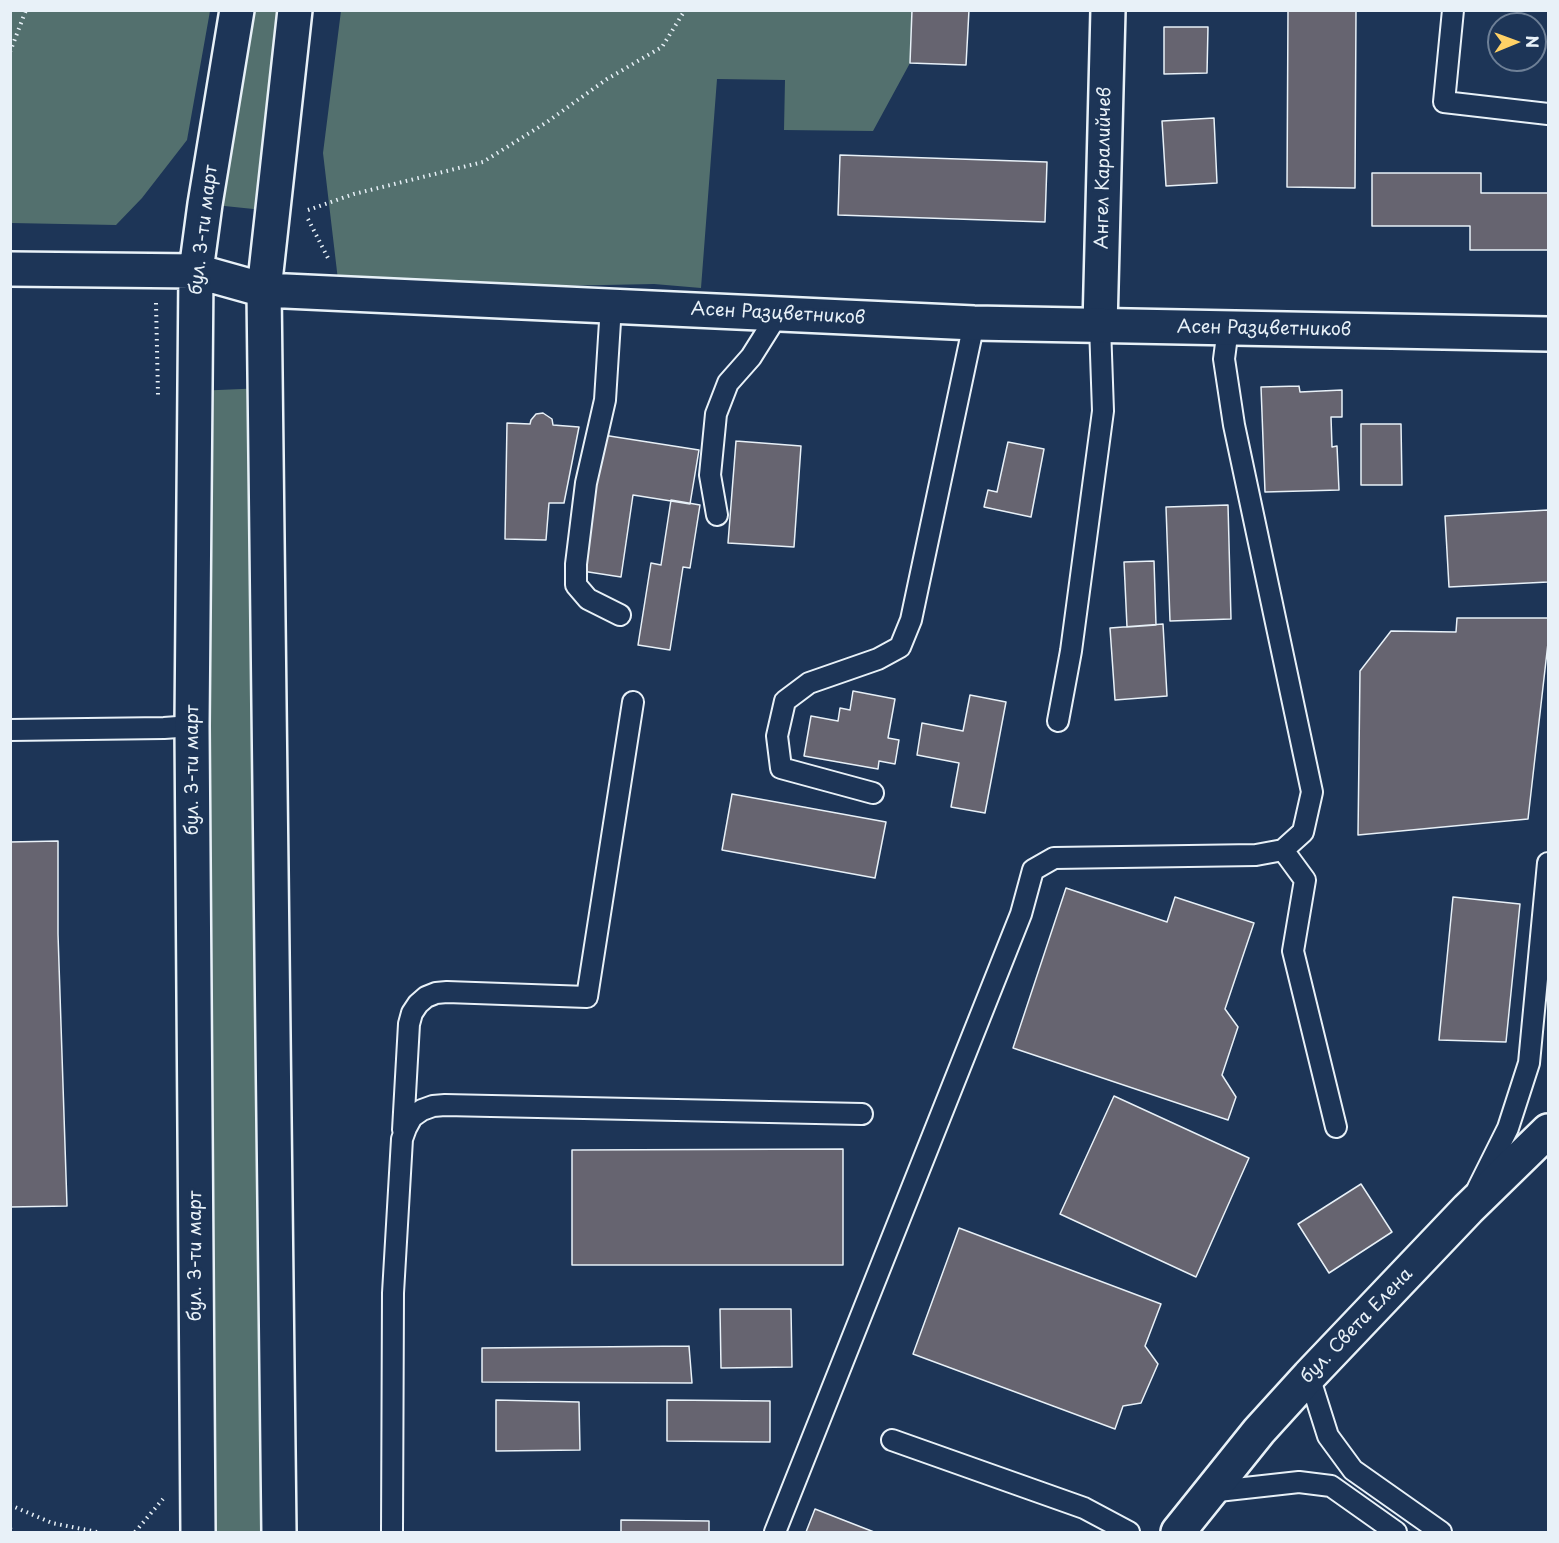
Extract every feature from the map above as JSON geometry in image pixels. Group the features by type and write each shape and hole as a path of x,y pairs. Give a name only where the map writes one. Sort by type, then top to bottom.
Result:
{"street":[{"name":"бул. 3-ти март","path":"198,1533 192,726 196,271 206,193 237,10"},
{"path":"279,1533 264,290 295,10"},
{"name":"Ангел Каралийчев","path":"1100,326 1107,10"},
{"name":"Асен Разцветников","path":"10,269 196,271 264,290 974,323 1548,334"},
{"name":"бул. Света Елена","path":"1178,1533 1259,1431 1309,1376 1468,1209 1548,1131"}],"lane":[{"path":"1453,10 1444,102 1548,114"},
{"path":"611,306 605,400 586,483 576,564 576,585 588,599 620,615"},
{"path":"717,515 710,475 716,414 729,383 751,357 778,314"},
{"path":"873,793 781,768 777,736 785,701 809,683 878,659 900,647 911,620 974,323"},
{"path":"1058,721 1071,651 1103,411 1100,326"},
{"path":"775,1533 1021,914 1033,870 1054,858 1256,855 1283,850 1303,832 1312,792 1234,425 1224,359 1228,328"},
{"path":"392,1533 393,1293 409,1024 412,1013 417,1004 436,993 587,997 633,702"},
{"path":"10,730 192,726"},
{"path":"1283,850 1305,880 1293,951 1336,1127"},
{"path":"1468,1209 1508,1128 1529,1062 1548,863"},
{"path":"402,1139 412,1117 422,1110 439,1106 862,1114"},
{"path":"1309,1376 1328,1436 1353,1470 1441,1533"},
{"path":"892,1440 1084,1508 1129,1533"},
{"path":"1209,1492 1299,1482 1331,1486 1396,1533"}],"path":[{"path":"10,52 26,10"},
{"path":"304,212 354,194 483,162 547,122 607,79 662,47 685,10"},
{"path":"306,200 304,212 329,259 329,293"},
{"path":"10,1505 52,1523 97,1533"},
{"path":"10,1528 12,1533"}],"green space":[{"path":"11,10 210,11 187,140 142,198 116,225 11,223"},
{"path":"240,11 295,11 273,211 205,204"},
{"path":"341,11 912,11 910,63 873,131 784,130 785,80 717,79 701,288 654,284 504,287 338,280 323,153"},
{"path":"265,388 279,1532 200,1532 195,391"}],"building":[{"path":"912,10 969,10 966,65 910,63"},
{"path":"1288,10 1356,10 1355,188 1287,187"},
{"path":"1164,27 1208,27 1207,73 1164,74"},
{"path":"1214,118 1217,183 1166,186 1162,121"},
{"path":"840,155 1047,162 1045,222 838,215"},
{"path":"1372,173 1481,173 1481,193 1548,193 1548,250 1470,250 1470,226 1372,226"},
{"path":"1299,386 1300,392 1342,390 1342,417 1331,417 1332,447 1337,446 1339,490 1265,492 1261,387"},
{"path":"543,413 552,419 553,425 579,427 564,503 549,503 546,540 505,539 507,423 530,424 536,414"},
{"path":"1361,424 1401,424 1402,485 1361,485"},
{"path":"603,435 699,450 690,504 633,495 621,577 582,571"},
{"path":"736,441 801,446 794,547 728,543"},
{"path":"1008,442 1044,449 1031,517 984,507 988,490 997,492"},
{"path":"671,500 700,505 690,568 683,567 670,650 638,645 651,563 661,565"},
{"path":"1228,505 1231,619 1170,621 1166,507"},
{"path":"1548,510 1548,582 1449,587 1445,516"},
{"path":"1154,561 1156,625 1127,627 1124,562"},
{"path":"1457,618 1548,618 1548,643 1528,819 1358,835 1360,671 1391,631 1456,632"},
{"path":"1163,624 1167,696 1115,700 1110,628"},
{"path":"853,691 895,699 888,738 899,740 895,764 879,761 878,769 804,756 811,716 838,721 840,708 850,710"},
{"path":"970,695 1006,702 985,813 951,807 959,763 917,755 922,723 963,731"},
{"path":"732,794 886,822 875,878 722,850"},
{"path":"58,841 58,934 67,1206 10,1207 10,842"},
{"path":"1066,888 1167,922 1175,897 1254,923 1225,1009 1238,1027 1222,1075 1236,1097 1228,1120 1013,1048"},
{"path":"1453,897 1520,904 1506,1042 1439,1040"},
{"path":"1114,1096 1249,1158 1196,1277 1060,1214"},
{"path":"843,1149 843,1265 572,1265 572,1150"},
{"path":"1361,1184 1392,1232 1329,1273 1298,1224"},
{"path":"959,1228 1161,1304 1145,1346 1158,1364 1141,1403 1123,1406 1115,1429 913,1354"},
{"path":"720,1309 791,1309 792,1367 721,1368"},
{"path":"689,1346 692,1383 482,1382 482,1348"},
{"path":"496,1400 579,1402 580,1450 496,1451"},
{"path":"667,1400 770,1401 770,1442 667,1441"},
{"path":"815,1509 874,1532 806,1532"},
{"path":"621,1520 709,1521 709,1532 621,1532"}]}
